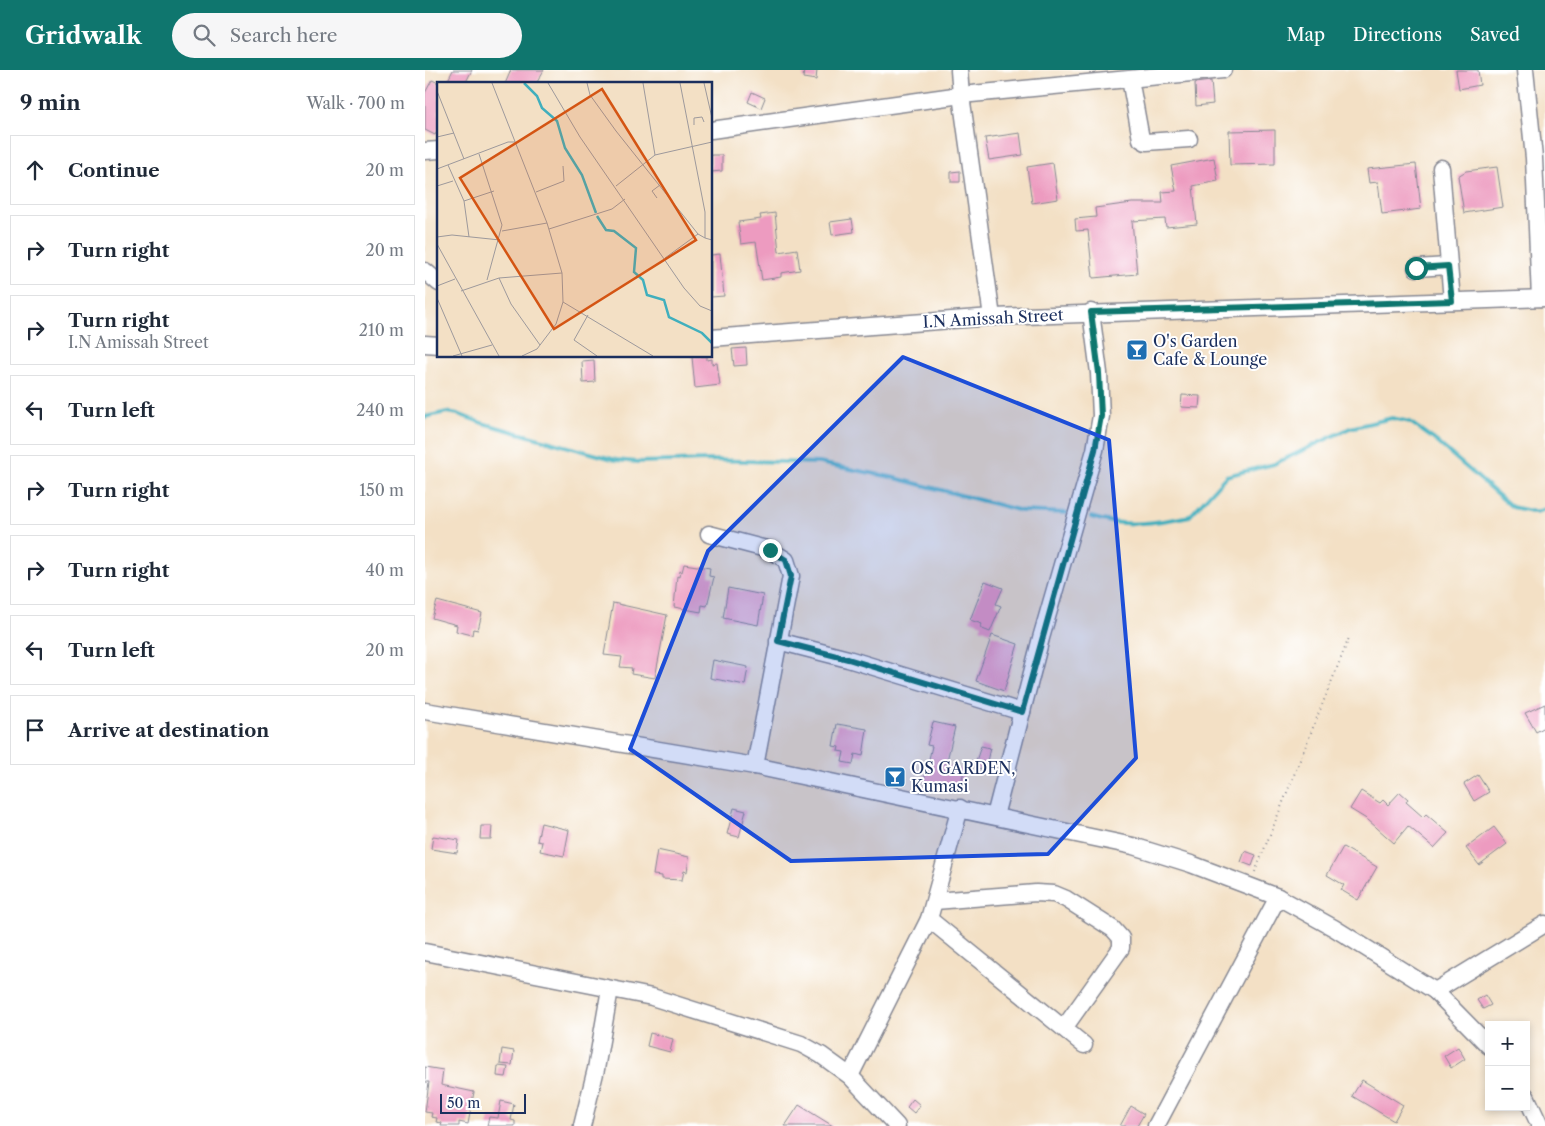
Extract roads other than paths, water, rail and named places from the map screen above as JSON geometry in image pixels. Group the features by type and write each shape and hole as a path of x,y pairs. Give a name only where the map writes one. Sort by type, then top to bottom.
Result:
{"street":[{"path":"713,130 961,95 1223,70"},
{"path":"1525,70 1534,158 1542,298"},
{"path":"955,71 961,95 992,317"},
{"path":"1130,79 1141,139 1146,142 1189,139"},
{"path":"1441,168 1452,301"},
{"path":"1416,268 1448,266"},
{"path":"425,271 437,281"},
{"name":"I.N Amissah Street","path":"713,338 992,317 1091,312 1542,298"},
{"path":"995,816 1095,450 1101,416 1099,373 1091,312"},
{"path":"709,534 770,550 786,560 791,576 755,766"},
{"path":"778,641 848,659 1022,712"},
{"path":"425,711 755,766 1133,846 1191,864 1278,897 1334,928 1435,991 1485,1042"},
{"path":"850,1076 929,920 959,808"},
{"path":"935,901 1036,893 1054,894 1066,899 1113,929 1121,938 1121,948 1064,1028"},
{"path":"1156,1126 1278,897"},
{"path":"929,920 1084,1045"},
{"path":"1435,991 1545,924"},
{"path":"425,952 652,997 801,1044 821,1054 850,1076 893,1124"},
{"path":"582,1126 596,1070 610,989"},
{"path":"1530,1104 1541,1126"}],"waterway":[{"path":"425,417 447,412 458,414 482,423 616,460 637,462 709,460 819,463 891,477 1022,511 1067,513"},
{"path":"1091,517 1116,522 1141,523 1190,516 1226,476 1274,464 1350,428 1392,418 1410,422 1436,441 1512,507 1536,512 1545,509"}],"place":[{"name":"O's Garden Cafe & Lounge","path":"1137,350"},
{"name":"OS GARDEN, Kumasi","path":"895,777"}]}
